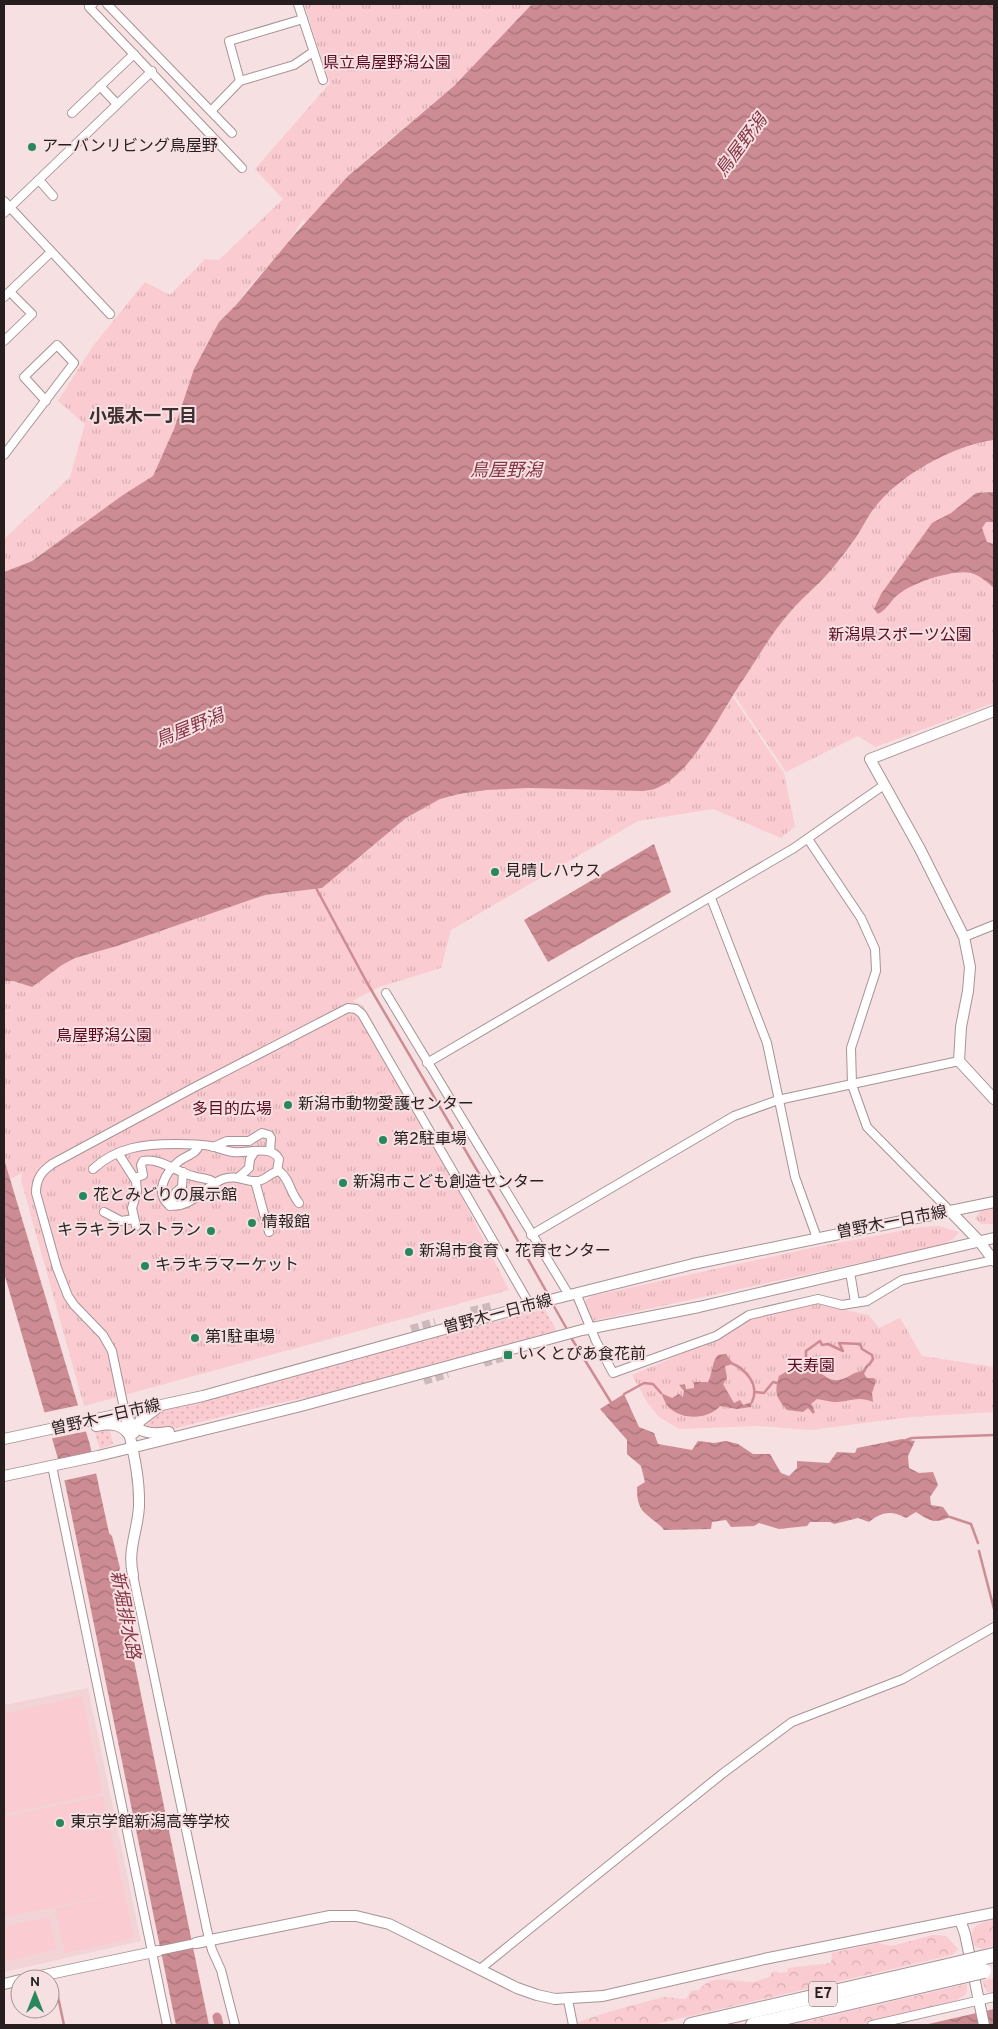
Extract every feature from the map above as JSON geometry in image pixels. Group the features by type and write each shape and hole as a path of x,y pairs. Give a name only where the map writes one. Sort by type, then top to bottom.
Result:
{"highway":[{"name":"E7","path":"691,2025 988,1963"},
{"name":"E7","path":"753,2025 957,1970"}],"main road":[{"path":"994,711 870,759 920,849 964,937 970,967 968,991 961,1027 959,1061 994,1099"},
{"name":"曽野木一日市線","path":"4,1476 110,1453 130,1431 164,1405 203,1396 534,1304 693,1264 994,1202"},
{"path":"950,1211 994,1260"},
{"name":"曽野木一日市線","path":"4,1439 87,1425 130,1431 210,1428 301,1406 557,1336 699,1306 994,1238"},
{"path":"110,1453 148,1414 164,1405"},
{"path":"87,1425 114,1424 130,1431 153,1434 192,1428 210,1428"},
{"path":"130,1431 138,1480 139,1504 131,1553 133,1575"},
{"path":"196,1943 330,1916 356,1916 389,1924 517,1988 537,1995 568,2000 603,1996 764,1959 994,1912"},
{"path":"960,1920 984,2025"},
{"path":"60,1972 154,1951"}],"street":[{"path":"93,4 89,7 152,71 242,168"},
{"path":"107,4 232,133"},
{"path":"298,4 322,80"},
{"path":"240,81 229,41 303,19"},
{"path":"211,111 240,81 294,65 314,52"},
{"path":"72,113 134,54"},
{"path":"7,210 152,71"},
{"path":"100,86 117,104"},
{"path":"39,180 53,196"},
{"path":"4,201 7,210 51,252 110,314"},
{"path":"4,341 32,314 7,295 51,252"},
{"path":"4,455 46,401 74,363 57,345 24,377 46,401"},
{"path":"427,1063 711,898 808,839 884,785"},
{"path":"808,839 861,918 875,949 876,971 851,1048 852,1085 867,1127 950,1211"},
{"path":"711,898 767,1043 795,1177 817,1238"},
{"path":"964,937 994,925"},
{"path":"386,993 569,1295 586,1329 613,1373 716,1336 749,1315 818,1299 842,1304 867,1301 902,1280 994,1260"},
{"path":"130,1431 112,1351 103,1335 74,1305 63,1285 36,1193 38,1179 43,1171 52,1164 192,1088 348,1008 356,1009 362,1014 534,1304"},
{"path":"531,1235 734,1116 778,1100 959,1061"},
{"path":"214,1147 227,1141 249,1141 262,1133 271,1138 270,1151"},
{"path":"93,1169 107,1157 147,1144 199,1145 234,1152 270,1151 280,1159 278,1171"},
{"path":"199,1145 197,1151 185,1157 174,1166 161,1186 161,1194 165,1202 170,1206 188,1203 225,1178 239,1177 255,1181 264,1179 278,1171"},
{"path":"239,1177 249,1168 250,1159 255,1152"},
{"path":"104,1212 121,1221 135,1223 132,1208 137,1191 135,1178 122,1162 118,1153"},
{"path":"135,1178 143,1175 140,1167 145,1160 174,1166 192,1176 206,1178 215,1184"},
{"path":"278,1171 285,1176 292,1194 299,1203"},
{"path":"170,1206 176,1192 182,1187 183,1172"},
{"path":"255,1181 269,1232"},
{"path":"850,1272 855,1302"},
{"path":"53,1465 154,1951 167,2025"},
{"path":"133,1575 210,1941 221,1970 235,2025"},
{"path":"480,1969 722,1774 792,1722 903,1679 994,1627"},
{"path":"154,1951 196,1943"},
{"path":"872,2025 979,2004 994,1997"},
{"path":"568,2000 573,2025"}],"shaded area":[{"name":"東京学館新潟高等学校","path":"88,1688 141,1941 17,1969 10,1969 4,1972 4,1705"}],"green space":[{"name":"県立鳥屋野潟公園","path":"304,4 532,4 454,86 348,176 306,222 303,220 282,251 219,322 194,369 174,429 153,476 31,561 4,572 4,539 70,477 85,424 58,401 93,346 145,282 170,295 205,259 219,260 283,199 255,169 330,83"},
{"name":"新潟県スポーツ公園","path":"994,440 994,703 875,747 858,736 786,772 734,695 754,662 784,620 853,543 872,510 883,497 896,485 927,464 960,449"},
{"path":"733,697 784,773 795,826 781,838 713,809 638,821 451,930 441,968 379,987 352,1001 362,1005 370,1016 509,1290 84,1406 21,1180 22,1173 4,1182 4,981 13,981 32,987 75,958 117,946 265,895 322,888 406,818 440,799 487,790 528,788 642,791 657,788 708,735"},
{"path":"994,1208 994,1224 981,1224 975,1218 981,1211"},
{"path":"939,1226 959,1232 953,1239 942,1245 592,1321 585,1305 586,1300 592,1296 811,1248 921,1227"},
{"name":"天寿園","path":"813,1303 869,1315 879,1328 900,1318 922,1356 994,1367 994,1412 910,1417 810,1430 759,1426 679,1429 659,1417 647,1402 632,1375 722,1337 751,1318"},
{"path":"544,1309 557,1331 322,1395 272,1404 165,1430 147,1429 145,1420 164,1409"},
{"path":"109,1428 113,1444 100,1449 94,1430"},
{"path":"82,1696 102,1793 4,1814 4,1714"},
{"path":"103,1796 124,1892 4,1917 4,1817"},
{"path":"124,1893 134,1938 65,1953 55,1908"},
{"path":"49,1917 56,1949 5,1961 4,1927"},
{"path":"994,1919 994,1946 982,1949 974,1946 972,1934 975,1927"},
{"path":"933,1935 946,1936 958,1949 952,1955 652,2025 579,2025 578,2022 664,1997 686,1999 691,1991 699,1990 717,1980 756,1981 770,1977 772,1972 787,1972 788,1968 831,1963 832,1953 878,1943 892,1946"},
{"path":"994,1978 994,1993 987,1992 982,1981"},
{"path":"967,1984 964,1996 953,2003 859,2025 791,2025"}],"water":[{"name":"鳥屋野潟","path":"532,4 994,4 994,440 961,449 927,464 911,474 883,498 872,511 845,553 777,628 692,758 681,771 657,788 642,791 528,788 487,790 440,799 406,818 322,888 265,895 117,946 75,958 32,987 13,981 4,981 4,572 32,561 123,495 153,476 174,429 194,369 219,322 348,176 454,86"},
{"path":"994,492 994,522 986,522 982,528 987,542 994,544 994,588 981,577 971,573 964,572 945,575 907,589 897,595 878,614 874,609 881,594 932,523 951,513 976,493"},
{"path":"654,844 671,892 548,962 524,920"},
{"name":"新堀排水路","path":"4,1159 90,1445 109,1533 112,1536 120,1568 117,1578 209,2025 176,2025 65,1483 4,1273"},
{"path":"726,1354 732,1362 730,1365 725,1366 727,1378 723,1384 734,1403 740,1400 743,1405 752,1402 751,1407 737,1409 720,1406 710,1414 690,1417 677,1413 668,1406 661,1393 672,1398 679,1394 683,1397 684,1391 679,1385 685,1384 686,1389 694,1388 694,1382 708,1382 716,1358 718,1355"},
{"path":"868,1363 869,1365 864,1374 867,1378 874,1378 876,1381 872,1393 873,1402 862,1399 833,1402 817,1399 811,1404 815,1412 813,1414 808,1408 803,1412 787,1410 780,1402 777,1394 779,1376 797,1365 808,1366 814,1364 823,1375 837,1380 862,1371"},
{"path":"624,1394 639,1427 654,1433 658,1444 692,1450 698,1441 714,1443 726,1441 738,1444 753,1454 770,1454 781,1473 789,1476 797,1468 797,1461 829,1463 837,1452 855,1453 857,1448 902,1439 915,1441 908,1456 909,1468 919,1473 933,1472 938,1485 930,1497 931,1505 943,1507 950,1517 936,1521 916,1512 906,1518 887,1513 869,1522 858,1518 834,1524 830,1522 810,1522 807,1526 779,1529 759,1523 754,1526 731,1527 726,1520 712,1522 711,1529 664,1530 641,1508 637,1487 645,1482 641,1466 627,1454 627,1440 600,1409"},
{"path":"994,2009 994,2025 924,2025"}],"pier":[{"path":"80,1405 88,1431 49,1439 42,1413"},
{"path":"94,1451 98,1473 62,1481 55,1460"}],"waterway":[{"path":"315,886 366,981 550,1298"},
{"path":"552,1303 568,1331"},
{"path":"570,1336 612,1404"},
{"path":"797,1365 806,1358 806,1351 820,1341 822,1345 828,1344 843,1351 839,1343 860,1344 862,1349 872,1355 873,1359 869,1365"},
{"path":"731,1363 742,1369 750,1378 754,1390 752,1402"},
{"path":"755,1392 764,1393 773,1382 777,1383"},
{"path":"624,1394 644,1383 653,1384 661,1393"},
{"path":"906,1440 912,1438 994,1435"},
{"path":"950,1517 971,1524 978,1543"},
{"path":"979,1551 994,1609"},
{"path":"60,2006 64,2025"},
{"path":"217,2017 219,2025"}],"tunnel":[{"path":"471,1311 492,1306"},
{"path":"411,1329 435,1322"},
{"path":"484,1363 505,1357"},
{"path":"424,1381 448,1374"}],"place":[{"name":"アーバンリビング鳥屋野","path":"32,147"},
{"name":"見晴しハウス","path":"495,872"},
{"name":"新潟市動物愛護センター","path":"288,1105"},
{"name":"第2駐車場","path":"383,1140"},
{"name":"新潟市こども創造センター","path":"343,1183"},
{"name":"花とみどりの展示館","path":"83,1196"},
{"name":"情報館","path":"252,1223"},
{"name":"キラキラレストラン","path":"211,1231"},
{"name":"新潟市食育・花育センター","path":"409,1252"},
{"name":"キラキラマーケット","path":"145,1266"},
{"name":"第1駐車場","path":"195,1338"},
{"name":"いくとぴあ食花前","path":"508,1355"},
{"name":"東京学館新潟高等学校","path":"60,1823"}],"district":[{"name":"小張木一丁目","path":"143,417"}],"park label":[{"name":"鳥屋野潟公園","path":"104,1037"},
{"name":"多目的広場","path":"232,1110"}]}
